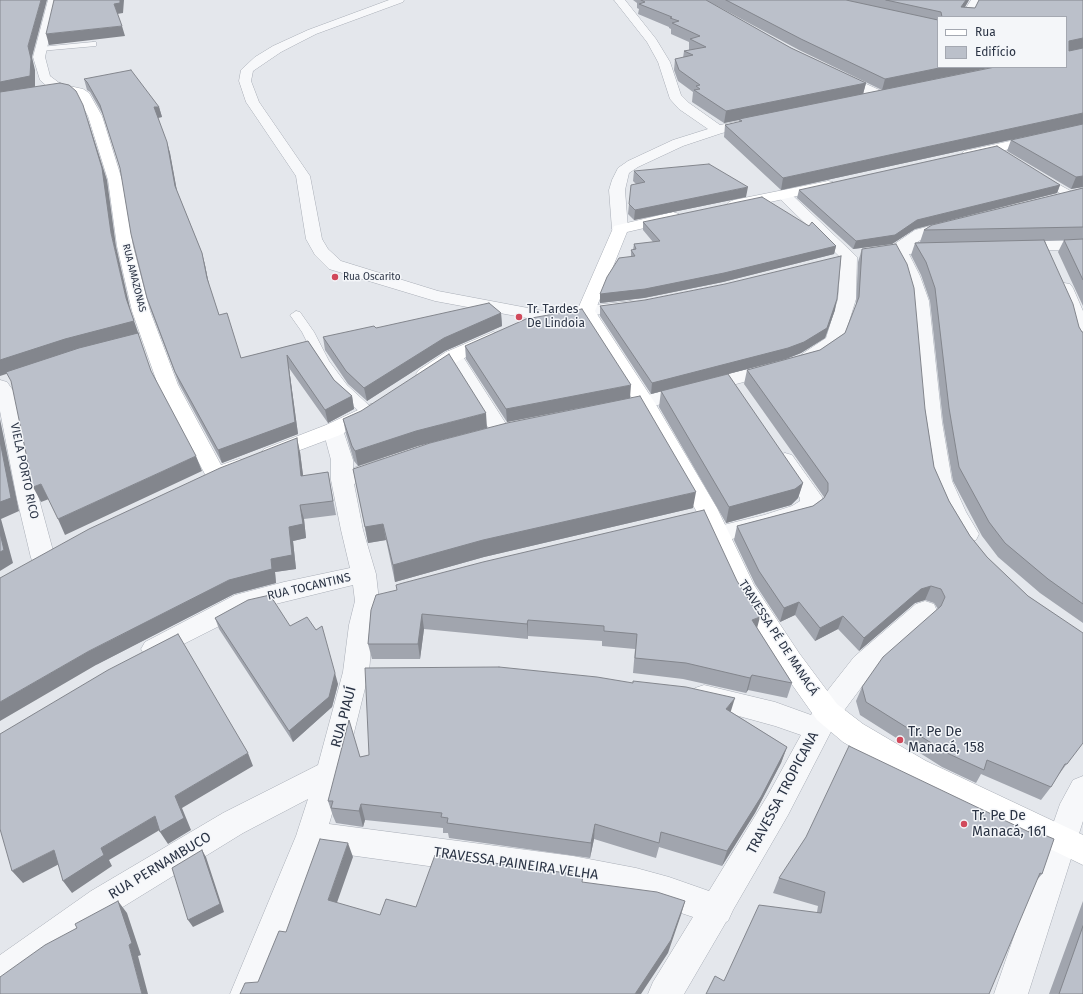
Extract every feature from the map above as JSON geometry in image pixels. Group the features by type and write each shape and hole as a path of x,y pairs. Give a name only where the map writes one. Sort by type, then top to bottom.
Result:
{"street":[{"path":"53,0 39,57 44,77 52,85 60,88"},
{"path":"399,0 312,32 277,49 259,60 247,70 245,81 253,102 293,159 303,176 314,238 321,252 335,264 435,296 565,314"},
{"path":"619,0 652,40 664,62 676,96 684,106 718,130"},
{"path":"967,16 976,0"},
{"path":"828,70 881,96"},
{"path":"0,99 60,88"},
{"name":"RUA AMAZONAS","path":"60,88 78,92 84,96 95,116 115,180 125,246 141,311 144,341 216,475"},
{"path":"858,101 896,93"},
{"path":"565,314 620,229 617,190 623,171 633,164 678,143 718,130 766,119"},
{"path":"956,156 1000,152 1083,129"},
{"path":"722,208 842,182"},
{"path":"784,194 849,257"},
{"path":"1052,201 1078,195"},
{"path":"620,229 690,214"},
{"path":"898,249 913,237 921,233 969,221"},
{"path":"1000,246 1052,260 1083,246"},
{"path":"829,262 849,257 898,249 961,248"},
{"path":"898,249 912,276 920,301 932,422 941,481 956,514 977,549"},
{"path":"604,412 645,403 809,358 834,341 848,299 847,280 849,257"},
{"path":"1052,260 1076,317 1083,340"},
{"path":"414,382 453,356 512,330 565,314 644,304"},
{"name":"TRAVESSA PÉ DE MANACÁ","path":"565,314 645,403 705,522 744,589 790,660 822,721 853,733 916,770 1072,845"},
{"path":"453,356 501,432"},
{"path":"730,380 743,400"},
{"name":"VIELA PORTO RICO","path":"6,382 5,391 28,499 53,553 24,569"},
{"path":"195,484 333,430 368,412 387,399"},
{"path":"478,438 522,428"},
{"name":"RUA PIAUÍ","path":"248,994 311,836 330,773 368,672 361,625 378,598 364,574 352,530 342,480 342,460 333,430"},
{"path":"705,522 787,517 800,512 811,505 812,497 774,445"},
{"path":"342,480 398,460"},
{"name":"RUA TOCANTINS","path":"134,659 244,602 284,591 364,574"},
{"name":"TRAVESSA TROPICANA","path":"666,994 778,806 822,721 862,665 925,611"},
{"path":"682,691 744,706 822,721"},
{"name":"RUA PERNAMBUCO","path":"0,975 109,898 233,822 330,773"},
{"path":"1011,994 1055,865 1072,845 1074,804 1083,788"},
{"name":"TRAVESSA PAINEIRA VELHA","path":"311,836 581,872 642,884 669,892 717,910"}],"lane":[{"path":"40,49 93,44"},
{"path":"1031,172 1078,195"},
{"path":"296,315 308,332 323,362 342,388 368,412"}],"building":[{"path":"0,0 41,0 28,46 31,59 30,76 0,82"},
{"path":"54,0 120,0 120,3 114,4 122,26 46,34"},
{"path":"641,0 706,0 791,48 866,83 726,111 694,90 700,89 696,86 700,85 679,70 675,59 693,55 684,51 706,47 690,39 700,36 672,23 679,21 670,18 672,17 639,4 645,2"},
{"path":"726,0 846,0 937,20 937,68 939,68 885,79 801,39"},
{"path":"886,0 966,0 961,7 975,8 979,0 1083,0 1083,38 1069,41 1069,51 1083,48 1083,113 783,178 725,125 742,121 739,119 990,68 1067,68 1067,16 942,16 941,12"},
{"path":"131,70 159,107 154,107 167,142 175,186 202,253 207,278 219,315 227,313 241,358 308,341 334,380 352,396 325,410 287,355 295,422 218,450 175,372 147,298 131,234 120,168 100,105 84,79"},
{"path":"60,83 69,85 76,91 83,105 102,168 111,233 126,298 134,321 65,339 0,360 0,92"},
{"path":"1083,124 1083,176 1076,177 1011,140"},
{"path":"997,146 1060,185 917,220 895,235 856,241 799,190"},
{"path":"709,164 748,187 635,210 629,204 631,185 645,182 634,171"},
{"path":"1083,188 1083,227 924,230 932,225"},
{"path":"762,197 809,226 812,222 836,246 724,273 645,289 600,294 607,277 619,258 635,256 631,250 636,249 634,244 660,241 643,222"},
{"path":"1083,239 1083,280 1064,240"},
{"path":"1044,240 1073,304 1079,327 1083,332 1083,604 1048,579 1005,543 989,522 959,467 949,408 935,288 926,262 915,243"},
{"path":"896,244 907,264 914,288 925,409 934,467 949,501 970,536 987,557 1028,596 1083,633 1083,743 1067,764 1065,764 1051,787 987,760 984,770 949,754 866,702 862,687 883,657 941,606 945,597 941,589 931,586 921,589 864,638 843,616 820,628 799,602 784,608 759,571 737,526 813,506 824,498 828,491 828,483 747,370 820,350 845,333 859,297 862,249"},
{"path":"841,256 837,299 827,328 804,342 788,348 652,383 600,306 645,300 725,284"},
{"path":"489,303 501,313 444,338 364,388 346,371 323,337 374,326 376,328"},
{"path":"582,309 631,385 506,409 465,346 526,319"},
{"path":"138,333 151,371 196,456 58,519 41,484 33,487 11,381 6,372 79,348"},
{"path":"449,354 486,413 416,431 355,451 343,419 361,411"},
{"path":"728,374 803,483 795,489 729,507 661,391"},
{"path":"640,396 696,492 483,540 393,565 383,524 365,527 353,469 430,443 507,423"},
{"path":"297,438 301,476 328,472 333,501 300,505 303,524 289,527 292,555 271,559 272,569 229,580 89,651 0,702 0,578 89,529 220,468"},
{"path":"0,441 11,498 0,502"},
{"path":"704,510 737,581 760,617 752,620 792,683 752,675 750,678 686,663 635,658 637,634 604,631 604,626 528,620 527,624 422,614 418,644 368,644 371,610 376,595 397,590 396,585 483,562"},
{"path":"0,533 4,550 0,552"},
{"path":"270,595 290,626 307,617 316,630 322,626 335,673 329,697 289,731 215,618 248,600"},
{"path":"178,634 248,753 175,796 184,818 160,832 155,816 101,848 104,855 63,881 54,850 12,871 0,829 0,734 108,670"},
{"path":"499,667 597,677 633,683 633,681 686,687 735,698 726,709 787,747 761,797 727,851 661,832 659,843 595,824 591,843 447,823 448,818 441,817 442,813 361,804 359,811 331,808 333,801 328,801 349,720 360,757 369,755 365,668"},
{"path":"849,746 1029,832 1030,829 1054,839 1042,874 1040,873 989,994 706,994 715,976 724,981 759,905 821,913 825,892 779,878 806,837"},
{"path":"320,839 348,843 328,900 380,915 386,899 416,907 435,855 583,875 582,882 657,892 685,901 671,940 635,994 240,994 245,983 258,982 279,931 286,932"},
{"path":"202,850 220,904 188,920 172,868"},
{"path":"118,901 132,943 129,945 142,994 0,994 0,977 45,945 77,928 75,924"},
{"path":"1083,926 1083,994 1059,994"}],"place":[{"name":"Rua Oscarito","path":"335,277"},
{"name":"Tr. Tardes De Lindoia","path":"519,317"},
{"name":"Tr. Pe De Manacá, 158","path":"900,740"},
{"name":"Tr. Pe De Manacá, 161","path":"964,824"}]}
